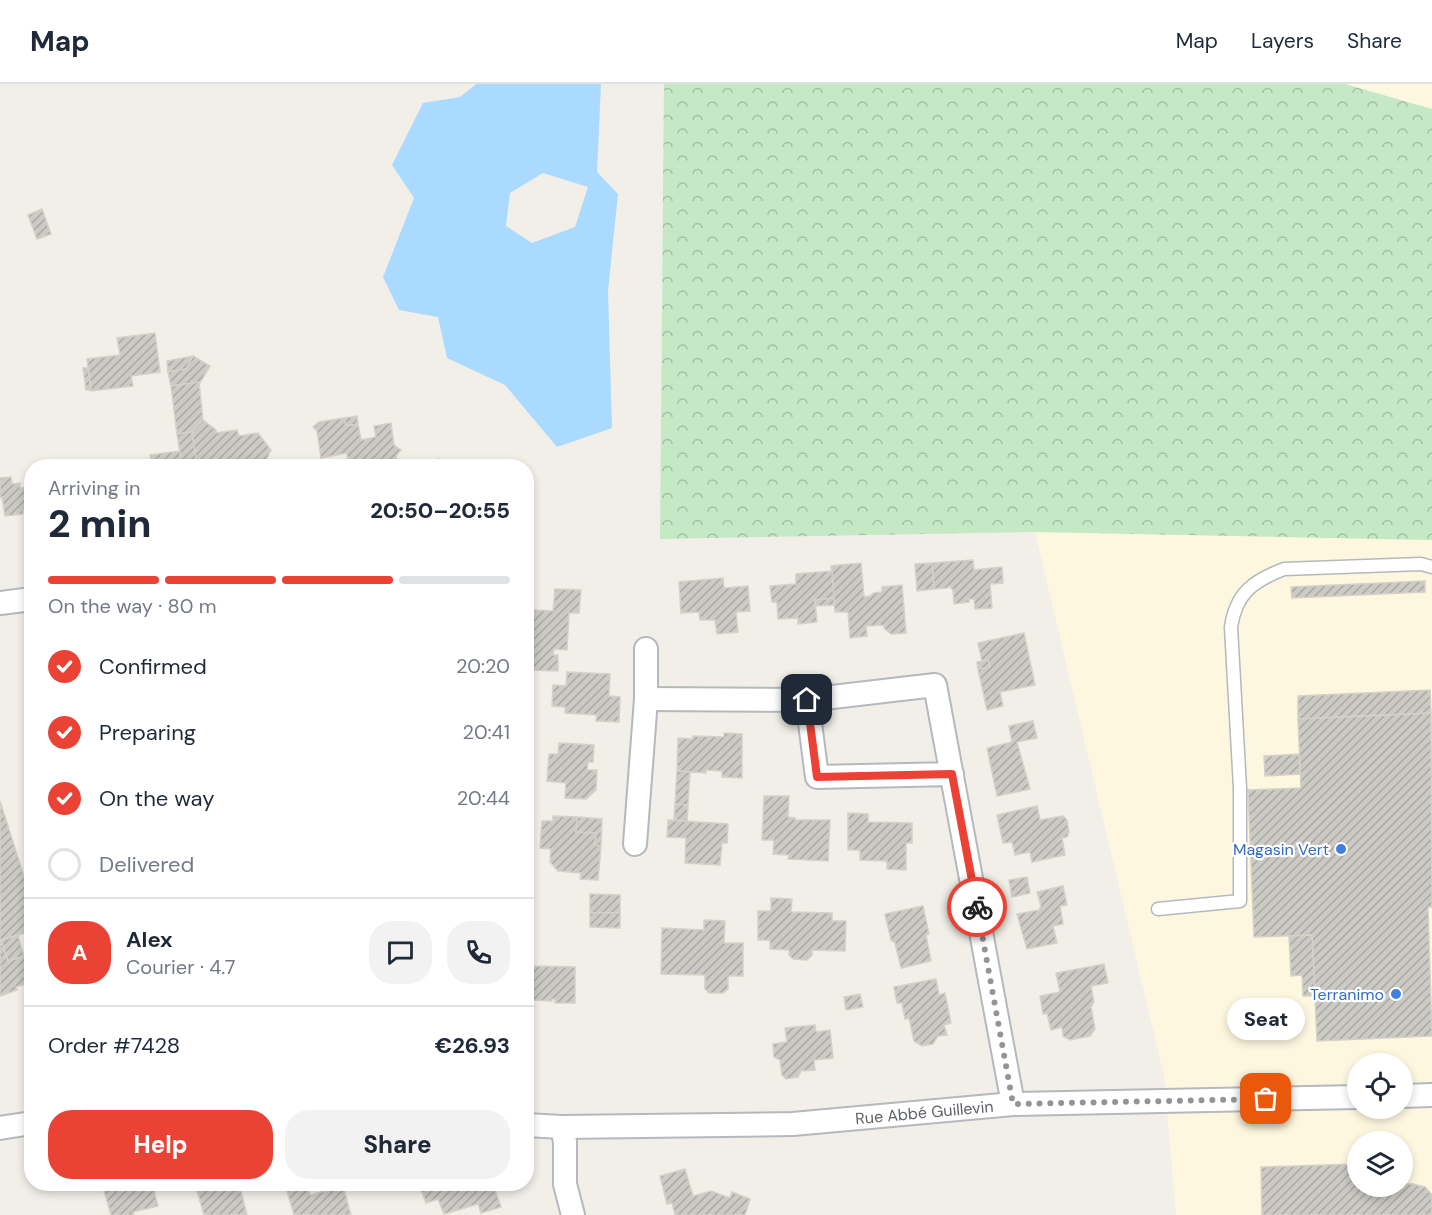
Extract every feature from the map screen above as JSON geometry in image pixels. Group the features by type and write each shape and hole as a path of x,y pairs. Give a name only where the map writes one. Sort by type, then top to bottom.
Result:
{"street":[{"path":"0,603 24,600"},
{"path":"635,844 646,699 646,649"},
{"path":"646,699 807,700 935,685 1013,1104"},
{"path":"807,700 817,777 952,774"},
{"path":"1413,1096 1432,1095"},
{"name":"Rue Abbé Guillevin","path":"534,1125 794,1124 1013,1104 1347,1097"},
{"path":"0,1128 24,1124"},
{"path":"562,1126 565,1142 565,1184 573,1215"}],"lane":[{"path":"1158,909 1240,901 1239,788 1231,627 1234,610 1240,597 1267,575 1284,569 1421,564 1432,567"}],"shaded area":[{"path":"1345,84 1432,84 1432,109"},
{"path":"1035,532 1432,540 1432,1215 1176,1215 1164,1076"}],"green space":[{"path":"664,84 1345,84 1432,109 1432,540 1035,532 660,539"}],"water":[{"path":"476,84 601,84 597,172 618,194 608,291 612,428 557,447 505,385 447,358 438,317 399,310 383,277 414,198 392,165 423,103 460,97","holes":["543,173 588,187 575,227 532,243 506,226 510,193"]}],"building":[{"path":"42,209 51,234 37,239 28,215"},
{"path":"155,333 160,372 131,376 133,386 91,391 87,359 120,355 117,338"},
{"path":"193,356 186,369 168,372 167,361"},
{"path":"193,356 210,366 200,383 171,386 168,372 186,369"},
{"path":"83,368 88,368 91,390 86,390"},
{"path":"199,382 203,420 192,432 177,434 171,386"},
{"path":"357,416 358,424 346,426 344,418"},
{"path":"344,418 346,426 358,424 361,440 376,437 374,426 391,423 394,445 401,450 396,456 397,459 348,459 347,453 321,458 317,431 313,427 319,422"},
{"path":"203,420 216,430 216,433 237,430 239,436 258,433 271,450 266,459 196,459 192,432"},
{"path":"192,432 196,459 181,459 177,434"},
{"path":"180,451 181,459 151,459 150,455"},
{"path":"11,477 12,484 20,483 20,488 24,488 23,514 5,516 2,497 0,498 0,478"},
{"path":"973,560 974,570 1002,567 1003,583 990,584 992,608 975,609 974,599 954,604 953,590 949,586 934,589 932,563"},
{"path":"861,563 864,597 882,592 882,587 902,585 906,633 891,634 884,628 884,625 866,626 867,636 850,638 848,612 835,612 831,566"},
{"path":"932,563 934,589 917,591 915,564"},
{"path":"832,571 834,598 815,600 817,622 798,624 798,618 778,619 777,602 772,602 770,586 796,584 796,574"},
{"path":"723,578 724,588 748,586 750,611 736,612 738,632 717,634 715,620 700,620 699,612 681,613 679,582"},
{"path":"1425,581 1425,592 1292,598 1291,587"},
{"path":"555,589 581,590 579,613 569,613 567,650 554,649 553,655 558,655 558,671 534,670 534,610 553,611"},
{"path":"834,598 834,605 816,606 815,600"},
{"path":"1024,633 1035,685 1000,692 1003,706 987,710 978,669 990,667 988,660 982,661 978,643"},
{"path":"988,660 990,667 978,669 977,662"},
{"path":"567,672 610,674 609,696 620,697 619,722 596,721 597,715 565,713 565,707 552,706 553,685 566,686"},
{"path":"1430,690 1431,713 1298,719 1298,696"},
{"name":"Magasin Vert","path":"1431,713 1432,907 1428,907 1432,1036 1317,1041 1312,935 1254,937 1248,790 1301,788 1298,719"},
{"path":"1033,721 1037,738 1017,742 1030,789 997,796 987,748 1012,742 1009,726"},
{"path":"724,733 742,734 742,778 722,777 722,771 706,770 706,773 677,771 678,738 724,737"},
{"path":"559,743 594,745 593,762 588,762 587,770 597,770 596,790 586,799 565,798 566,783 547,781 549,754 558,754"},
{"path":"1299,754 1300,774 1265,776 1264,756"},
{"path":"677,771 690,772 688,805 675,804"},
{"path":"764,796 789,796 788,817 795,818 795,820 830,820 828,861 788,859 789,855 773,854 774,840 762,840"},
{"path":"0,801 24,876 24,933 1,940 8,961 24,956 24,984 16,987 17,990 0,996"},
{"path":"675,804 688,805 687,821 674,820"},
{"path":"1037,806 1040,820 1063,816 1067,820 1069,832 1067,837 1062,838 1065,855 1032,862 1030,852 1015,855 1012,842 1003,843 997,815"},
{"path":"848,813 868,814 868,822 912,823 912,843 906,843 906,870 887,869 887,861 860,860 860,850 848,850"},
{"path":"553,816 577,817 576,832 596,833 595,845 601,846 598,880 580,879 581,873 558,871 550,862 551,849 540,848 542,821 553,821"},
{"path":"577,817 602,819 601,846 595,845 596,833 576,832"},
{"path":"668,820 728,824 727,843 722,843 720,865 685,863 686,838 667,837"},
{"path":"1027,877 1030,893 1012,897 1009,880"},
{"path":"1063,886 1067,905 1060,906 1063,924 1053,926 1057,943 1027,949 1017,914 1039,910 1041,906 1037,892"},
{"path":"590,894 620,895 620,913 590,913"},
{"path":"771,898 792,899 791,912 832,913 832,921 846,921 845,951 812,950 812,955 807,960 793,959 789,955 789,950 770,949 770,940 758,940 758,911 771,911"},
{"path":"923,906 929,934 926,935 931,961 901,968 885,914"},
{"path":"590,913 620,913 620,928 590,927"},
{"path":"704,920 725,921 724,943 743,943 743,976 728,976 728,989 723,993 709,993 705,989 705,975 661,974 662,928 704,930"},
{"path":"18,935 24,956 8,961 1,940"},
{"path":"1312,935 1315,996 1303,996 1302,975 1291,976 1289,936"},
{"path":"1104,964 1108,983 1091,986 1094,1002 1091,1007 1095,1029 1090,1036 1070,1040 1063,1036 1062,1027 1051,1030 1047,1013 1043,1014 1040,996 1060,992 1056,973"},
{"path":"534,966 575,967 575,1003 555,1003 555,999 552,1001 534,1000"},
{"path":"936,979 939,995 945,993 951,1023 944,1025 947,1035 938,1036 933,1044 922,1046 914,1041 909,1018 905,1019 902,1003 897,1003 894,987"},
{"path":"860,994 863,1007 846,1010 844,997"},
{"path":"815,1025 816,1032 830,1030 833,1058 814,1060 815,1070 801,1071 798,1077 786,1079 782,1075 780,1060 774,1057 773,1044 787,1042 785,1028"},
{"path":"1347,1164 1347,1197 1413,1197 1413,1184 1425,1187 1432,1195 1432,1215 1262,1215 1261,1167"},
{"path":"685,1169 693,1196 711,1191 730,1198 732,1192 750,1199 745,1215 675,1215 672,1203 667,1204 660,1176"},
{"path":"104,1191 154,1191 158,1206 133,1212 134,1215 111,1215"},
{"path":"197,1191 241,1191 247,1215 204,1215"},
{"path":"287,1191 309,1191 310,1195 325,1191 344,1191 351,1215 294,1215"},
{"path":"422,1191 495,1191 501,1207 481,1213 478,1204 444,1214 438,1199 426,1203"}],"way so far":[{"path":"977,907 1013,1104 1266,1099"}],"place":[{"name":"Magasin Vert","path":"1341,849"},
{"name":"Terranimo","path":"1396,994"},
{"name":"Seat","path":"1266,1099"}],"route":[{"path":"807,700 817,777 952,774 977,907"}]}
